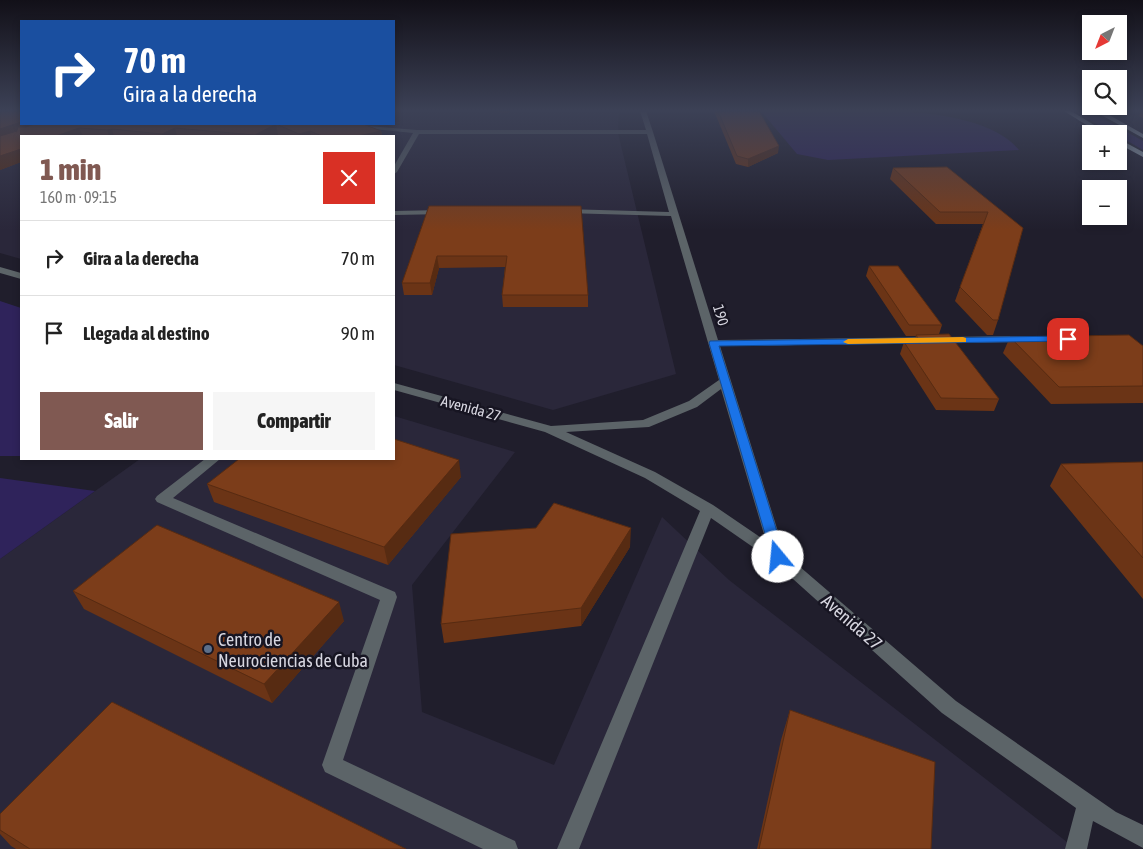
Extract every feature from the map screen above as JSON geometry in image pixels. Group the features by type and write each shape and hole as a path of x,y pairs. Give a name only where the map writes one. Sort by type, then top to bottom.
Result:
{"main road":[{"path":"1134,151 1143,155"}],"street":[{"path":"395,170 406,151"},
{"name":"190","path":"655,151 778,557"},
{"path":"556,211 674,214"},
{"path":"395,213 452,212"},
{"path":"0,270 20,276"},
{"path":"714,343 1038,339"},
{"name":"Avenida 27","path":"549,429 646,424 693,404 725,381"},
{"name":"Avenida 27","path":"395,386 549,429 650,475 708,509 778,557 948,707 1109,819 1143,837"},
{"path":"212,460 162,499 389,597 332,765 507,849"},
{"path":"568,849 708,509"},
{"path":"1076,849 1087,804"}],"shaded area":[{"path":"0,151 20,151 20,259 0,253"},
{"path":"395,151 622,151 676,374 553,410 395,365"},
{"path":"794,151 1007,151 828,160 797,154"},
{"path":"0,301 20,308 20,456 0,456"},
{"name":"Centro de Neurociencias de Cuba","path":"395,416 515,452 412,585 422,712 554,765 662,517 729,580 1076,849 0,849 0,559 139,460 395,460"},
{"path":"0,478 95,491 0,559"}],"building":[{"path":"0,151 16,151 0,156"},
{"path":"735,151 768,151 748,159 737,156"},
{"path":"947,167 1023,228 998,320 993,320 960,287 988,212 940,212 893,168"},
{"path":"429,206 581,206 588,295 502,295 507,256 437,256 430,283 402,283"},
{"path":"869,266 898,266 942,325 909,325"},
{"path":"949,334 999,399 941,398 904,342 921,343 916,335"},
{"path":"1129,335 1143,346 1143,386 1059,387 1010,337"},
{"path":"395,439 459,460 384,547 207,484 238,460 395,460"},
{"path":"1143,462 1143,558 1061,464"},
{"path":"554,503 631,528 581,608 441,624 451,534 536,528"},
{"path":"157,525 339,602 264,684 73,591"},
{"path":"112,702 406,849 30,849 0,830 0,814"},
{"path":"790,710 935,762 931,849 759,849"}],"slow traffic":[{"path":"848,342 963,340"}],"place":[{"name":"Centro de Neurociencias de Cuba","path":"208,649"}],"route":[{"path":"778,557 714,343 1068,339"}]}
